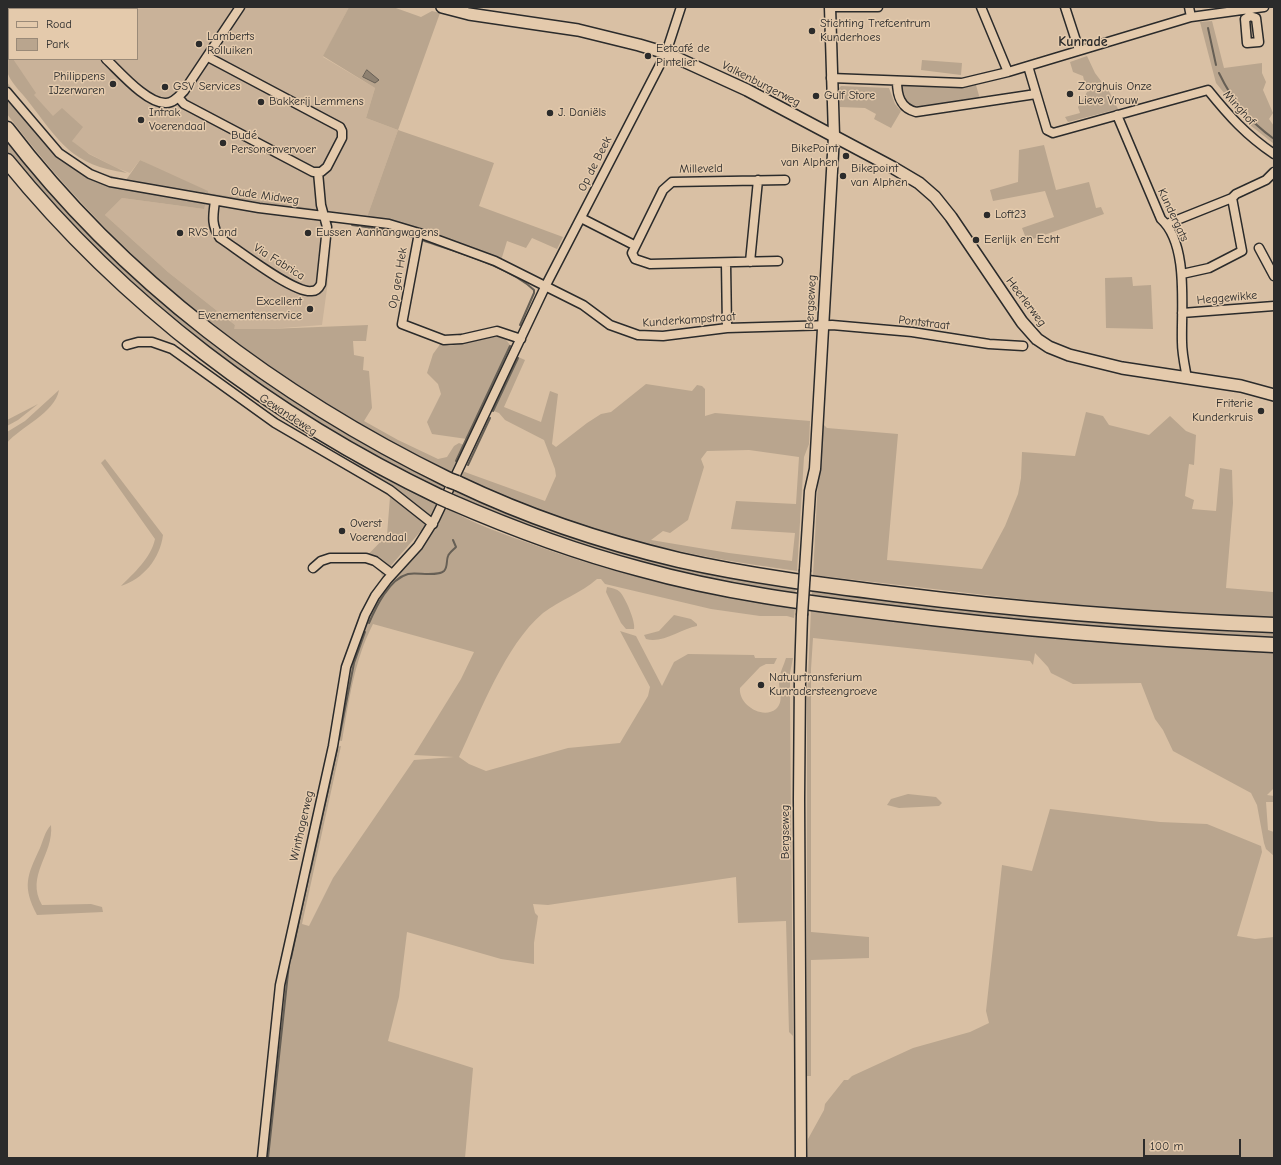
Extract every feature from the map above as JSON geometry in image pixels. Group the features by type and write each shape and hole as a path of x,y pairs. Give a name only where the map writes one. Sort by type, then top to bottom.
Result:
{"highway":[{"path":"7,129 70,202 114,248 198,323 239,354 315,407 381,445 453,482 511,507 603,540 679,560 750,574 858,590 999,606 1166,620 1274,625"},
{"path":"7,161 62,223 106,267 169,325 224,368 316,430 376,465 445,499 512,527 588,554 680,580 750,594 912,616 1059,632 1168,640 1274,645"}],"main road":[{"name":"Valkenburgerweg","path":"442,7 469,14 578,30 666,53 747,90 834,136"},
{"name":"Heerlerweg","path":"834,136 907,175 935,197 965,238 1018,317 1043,343 1058,351 1087,360 1133,370 1241,386 1274,395"}],"street":[{"path":"107,60 134,86 149,97 159,102 166,103 178,97 208,57 240,7"},
{"name":"Op de Beek","path":"546,285 666,53 681,7"},
{"path":"830,7 877,7"},
{"name":"Bergseweg","path":"801,1158 799,799 800,676 802,615 810,491 815,470 834,136 831,78 830,7"},
{"path":"981,7 1008,72"},
{"path":"1066,7 1079,50"},
{"path":"1189,7 1191,17"},
{"path":"831,78 962,84 1008,72 1214,10 1249,13 1264,7"},
{"path":"178,97 184,104 191,108 310,171 318,172 326,167 342,138 342,131 340,127 208,57"},
{"path":"1028,66 1047,130 1049,132 1117,115"},
{"path":"897,81 897,93 900,101 908,109 916,112 1036,94"},
{"name":"Minghof","path":"1117,115 1208,90 1241,129 1274,154"},
{"name":"Oude Midweg","path":"7,92 59,153 90,174 117,184 215,201 389,224 420,233 488,258 546,285"},
{"name":"Kundergats","path":"1117,115 1161,219 1167,224 1181,265 1182,344 1188,378"},
{"path":"318,172 321,205 324,216"},
{"path":"1167,224 1232,198 1236,194 1266,180 1274,173"},
{"path":"750,262 758,180"},
{"name":"Milleveld","path":"634,246 663,190 672,182 785,180"},
{"path":"1182,274 1209,268 1242,251 1232,198"},
{"name":"Via Fabrica","path":"215,201 213,220 214,229 220,238 284,281 300,290 309,292 315,290 321,284 327,227 324,216"},
{"path":"580,218 634,246 632,253 635,259 643,263 726,263 778,261"},
{"name":"Op gen Hek","path":"420,233 402,324 444,340 462,339 497,331 521,339"},
{"path":"1259,248 1274,276"},
{"path":"726,263 727,328"},
{"path":"433,524 546,285"},
{"name":"Kunderkampstraat","path":"546,285 584,305 610,325 634,334 655,336 727,328 823,327"},
{"name":"Heggewikke","path":"1182,314 1274,306"},
{"name":"Pontstraat","path":"823,327 832,325 912,332 989,344 1023,346"},
{"name":"Gewandeweg","path":"127,345 147,342 162,344 172,349 276,423 390,490 433,524"},
{"name":"Winthagerweg","path":"262,1158 280,985 332,746 343,679 365,615 375,596 392,574 418,546 433,524"},
{"path":"313,568 321,561 330,558 366,558 375,561 392,574"}],"shaded area":[{"path":"7,7 349,7 323,57 375,88 366,118 398,130 367,217 333,213 329,274 322,325 269,329 233,329 235,325 168,272 105,215 122,198 204,209 171,176 140,160 130,173 117,168 82,150 46,118 7,69"},
{"path":"367,70 379,80 375,83 363,77"}],"green space":[{"path":"349,7 393,7 421,17 432,11 440,13 398,130 366,118 375,88 323,56"},
{"path":"1212,21 1224,68 1262,63 1262,73 1266,82 1263,90 1273,113 1269,119 1274,126 1274,144 1250,125 1216,83 1200,22"},
{"path":"7,46 8,60 14,60 36,93 34,95 53,116 62,108 83,127 72,141 89,154 127,173 92,164 80,158 68,149 49,128 10,79 7,71"},
{"path":"1087,56 1095,73 1110,93 1118,109 1068,122 1065,117 1080,113 1078,107 1087,92 1083,76 1073,72 1070,62"},
{"path":"922,60 962,63 961,75 921,70"},
{"path":"7,82 31,115 38,123 9,90"},
{"path":"976,85 980,99 917,109 913,108 906,102 901,88 902,86 954,88"},
{"path":"841,86 889,88 895,104 901,111 891,128 874,119 876,114 865,108 840,107 839,88"},
{"path":"7,99 63,160 89,177 92,171 60,149 43,129 69,155 80,162 97,171 126,180 140,160 208,191 208,193 316,209 313,211 207,197 204,209 122,198 105,215 168,272 235,325 234,329 368,325 366,341 353,341 354,355 364,357 363,370 369,371 372,408 364,421 398,440 438,459 447,457 454,446 459,443 464,445 451,475 398,447 300,390 215,327 177,295 104,226 70,190 7,114"},
{"path":"398,130 494,163 479,206 563,237 557,249 532,238 526,248 507,241 499,267 417,238 354,222 332,219 333,212 367,217"},
{"path":"7,136 220,345 499,506 796,587 795,595 650,568 483,512 382,463 279,402 151,304 35,187 7,153"},
{"path":"1044,145 1056,190 1089,182 1096,208 1101,207 1104,214 1027,241 1022,228 1054,217 1045,191 993,201 990,190 1018,182 1019,150"},
{"path":"1132,277 1133,286 1151,285 1153,329 1106,328 1105,278"},
{"path":"497,336 504,337 510,345 467,439 432,434 427,422 441,394 438,384 427,373 433,354 441,343 450,346"},
{"path":"516,356 525,360 504,407 541,422 550,391 558,394 552,444 556,447 601,414 611,412 646,384 692,391 697,385 702,386 705,389 705,416 715,413 810,421 809,444 804,457 797,571 735,562 694,554 611,534 545,512 459,479 462,471 545,501 556,476 555,469 544,440 505,420 499,413 491,410","holes":["749,450 799,457 796,504 736,501 731,529 795,533 792,561 729,553 651,540 663,531 670,533 688,520 704,467 701,459 707,451"]},
{"path":"59,390 51,406 7,443 7,432 25,421"},
{"path":"38,404 18,420 7,426 7,420"},
{"path":"1086,412 1103,416 1109,425 1149,435 1170,416 1186,431 1196,435 1194,465 1189,464 1185,496 1194,500 1192,509 1216,511 1220,468 1232,470 1233,503 1226,588 1273,592 1274,565 1274,620 1140,611 1054,603 813,575 821,422 827,428 898,434 887,560 982,569 1005,526 1018,494 1021,478 1022,452 1075,456"},
{"path":"105,459 163,535 158,552 149,567 129,583 121,586 146,559 155,539 101,463"},
{"path":"353,461 439,504 426,525 382,576 376,568 360,563 387,535 390,497 347,469"},
{"path":"445,507 478,524 568,557 600,567 697,591 795,608 794,618 787,616 760,616 711,609 605,584 601,579 597,579 550,608 529,627 505,661 459,757 469,764 486,771 568,748 620,743 648,696 650,687 620,631 636,636 662,686 674,662 688,654 754,655 755,658 777,658 774,664 766,664 760,667 740,688 740,694 747,705 752,709 764,713 770,712 779,706 781,699 779,683 780,674 786,658 793,658 790,673 790,702 793,1036 789,1032 786,921 738,923 736,877 548,905 533,904 535,913 538,916 534,943 534,964 501,959 407,932 399,997 388,1041 473,1068 465,1158 265,1158 284,973 336,747 341,746 302,924 309,926 333,878 414,760 454,757 414,755 461,679 474,652 373,624 366,638 357,667 342,741 336,740 350,665 361,628 378,595 394,572"},
{"path":"607,587 617,590 622,595 632,616 634,629 626,629 621,623 606,592"},
{"path":"812,589 1274,630 1274,639 1073,627 812,598"},
{"path":"811,610 1042,637 1158,646 1274,651 1274,788 1267,795 1274,796 1274,802 1266,802 1268,830 1274,832 1274,856 1266,849 1257,805 1251,793 1173,751 1163,730 1155,719 1141,683 1073,684 1051,673 1048,667 1035,653 1033,665 1030,661 813,638 811,669 811,932 869,937 869,958 811,960 811,1076 807,1076 807,697"},
{"path":"674,615 691,619 697,624 697,626 658,640 646,639 644,635 659,631"},
{"path":"908,794 936,797 942,803 939,806 899,808 887,805 891,799"},
{"path":"1050,809 1160,822 1207,824 1261,846 1262,852 1237,936 1255,939 1274,937 1274,1158 807,1158 808,1139 824,1110 825,1104 844,1080 848,1080 852,1076 913,1048 970,1032 989,1023 986,1011 1002,865 1032,871"},
{"path":"51,825 51,836 38,874 38,894 42,905 91,904 102,907 103,912 37,915 29,896 29,874 46,833"}],"waterway":[{"path":"1208,28 1216,65"},
{"path":"1219,73 1230,93 1242,110 1256,125 1274,139"},
{"path":"352,225 386,230 413,237"},
{"path":"422,240 481,260 511,274 534,290 520,325"},
{"path":"456,461 510,346"},
{"path":"493,411 518,358"},
{"path":"468,465 490,418"},
{"path":"369,623 384,594 389,587 401,577 408,574 437,574 444,571 446,568 447,558 456,547 453,540"},
{"path":"339,739 354,663 365,632"},
{"path":"310,872 337,749"},
{"path":"291,958 308,879"},
{"path":"268,1158 289,964"}],"place":[{"name":"Stichting Trefcentrum Kunderhoes","path":"812,31"},
{"name":"Lamberts Rolluiken","path":"199,44"},
{"name":"Eetcafé de Pintelier","path":"648,56"},
{"name":"Philippens IJzerwaren","path":"113,84"},
{"name":"GSV Services","path":"165,87"},
{"name":"Zorghuis Onze Lieve Vrouw","path":"1070,94"},
{"name":"Gulf Store","path":"816,96"},
{"name":"Bakkerij Lemmens","path":"261,102"},
{"name":"J. Daniëls","path":"550,113"},
{"name":"Intrak Voerendaal","path":"141,120"},
{"name":"Budé Personenvervoer","path":"223,143"},
{"name":"BikePoint van Alphen","path":"846,156"},
{"name":"Bikepoint van Alphen","path":"843,176"},
{"name":"Loft23","path":"987,215"},
{"name":"RVS Land","path":"180,233"},
{"name":"Eussen Aanhangwagens","path":"308,233"},
{"name":"Eerlijk en Echt","path":"976,240"},
{"name":"Excellent Evenementenservice","path":"310,309"},
{"name":"Friterie Kunderkruis","path":"1261,411"},
{"name":"Overst Voerendaal","path":"342,531"},
{"name":"Natuurtransferium Kunradersteengroeve","path":"761,685"}],"district":[{"name":"Kunrade","path":"1083,42"}]}
